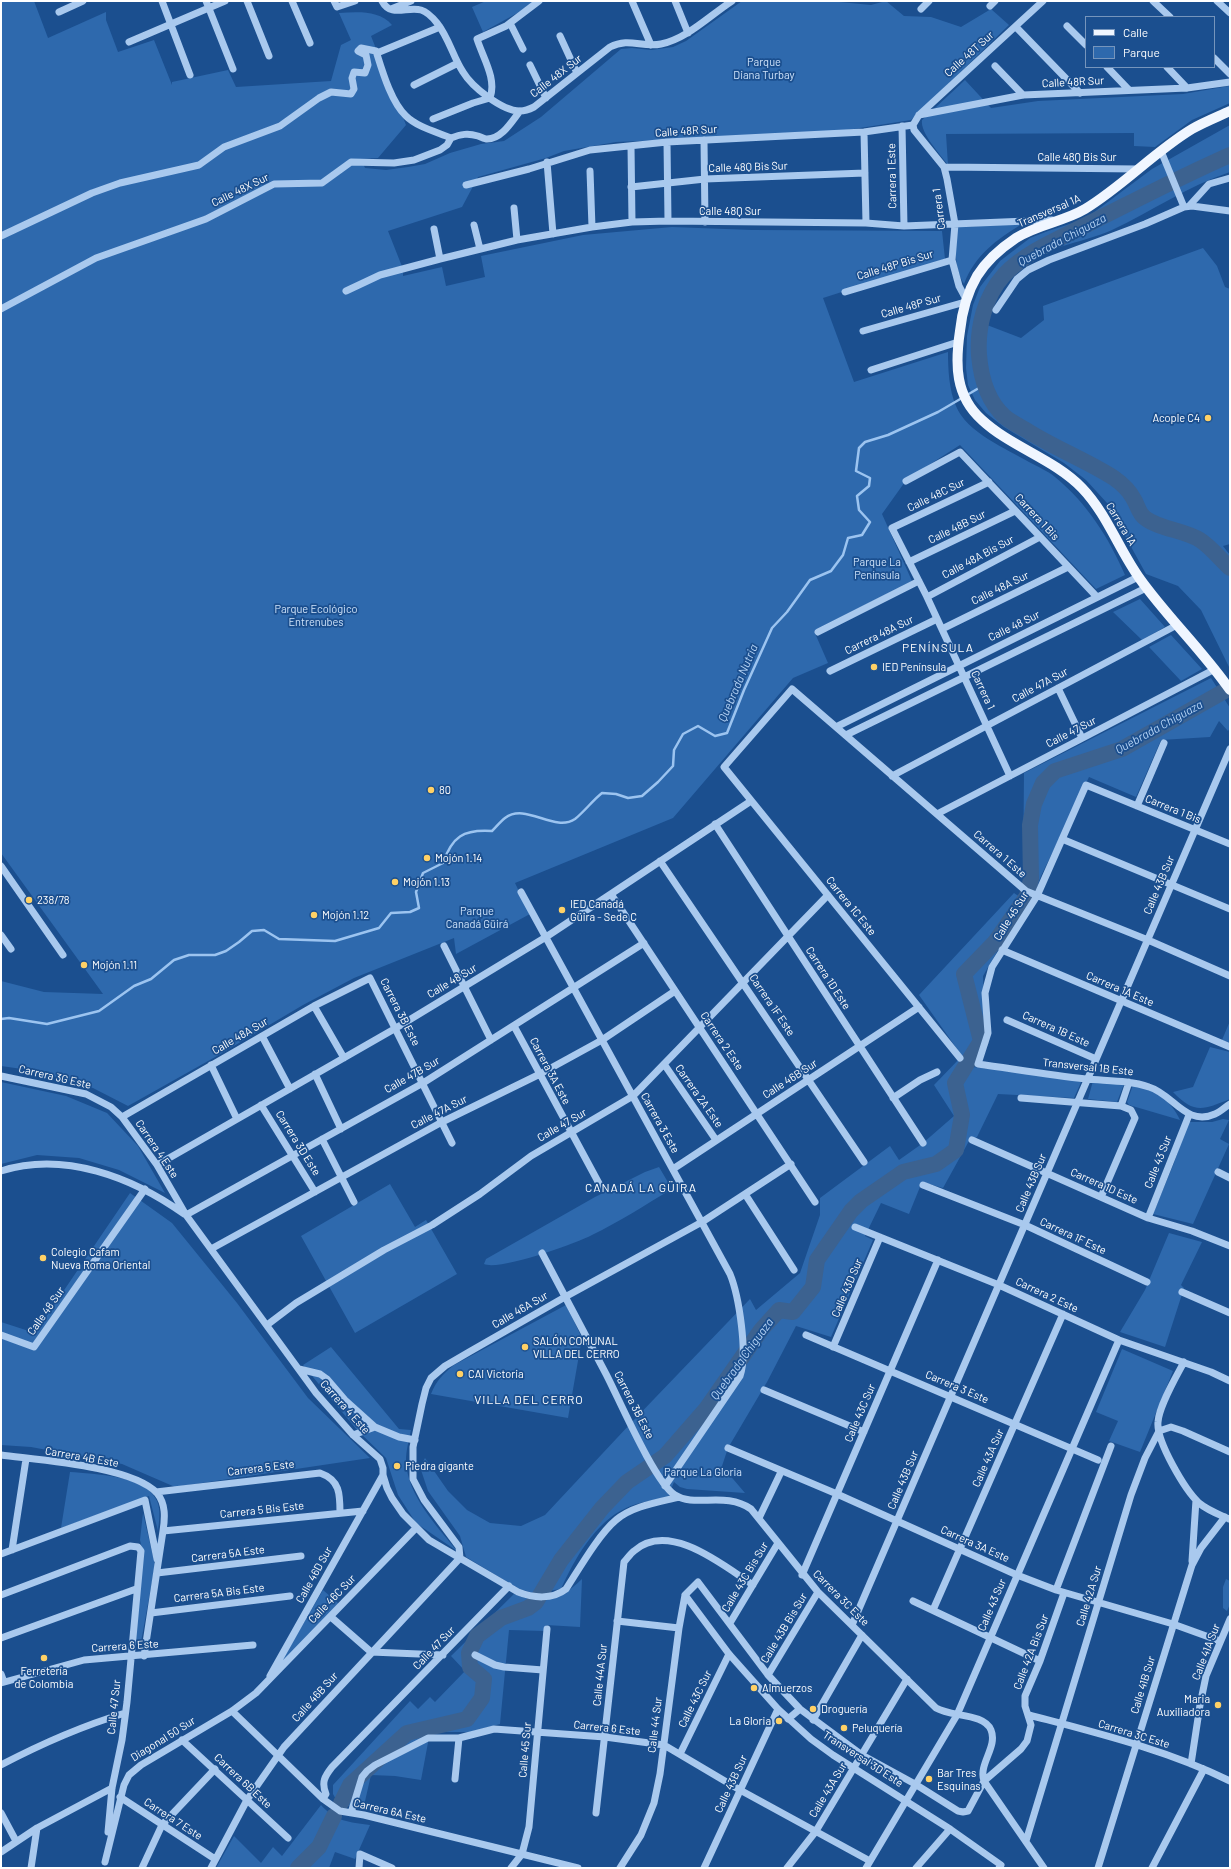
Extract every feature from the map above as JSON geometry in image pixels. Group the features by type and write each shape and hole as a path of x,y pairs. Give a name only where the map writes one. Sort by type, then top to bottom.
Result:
{"main road":[{"name":"Transversal 1A","path":"966,300 977,276 994,255 1028,231 1061,220 1088,208 1161,150 1192,129 1230,111"},
{"path":"958,342 966,300"},
{"name":"Carrera 1A","path":"958,342 957,372 964,395 982,420 1059,470 1080,486 1098,509 1146,588 1215,669 1227,686"}],"street":[{"path":"59,12 83,1"},
{"path":"162,1 190,75"},
{"path":"129,42 171,24 207,4 225,1"},
{"path":"247,1 269,56"},
{"path":"292,1 310,42"},
{"path":"335,4 355,1"},
{"path":"382,1 391,10 422,10 430,15 440,27 458,63 471,83 490,98 512,110 520,111"},
{"path":"391,10 411,1"},
{"path":"490,98 493,91 493,81 477,40 510,23 540,1"},
{"path":"632,1 651,45"},
{"path":"675,1 688,32"},
{"path":"921,9 930,1"},
{"name":"Calle 48T Sur","path":"913,125 919,115 977,60 1016,27 1043,1"},
{"path":"1153,1 1169,16"},
{"path":"1217,1 1230,13"},
{"name":"Calle 48X Sur","path":"1,309 96,258 206,219 274,184 322,183 351,162 394,163 414,160 440,150 451,138 469,133 488,139 495,137 504,130 520,111 534,107 619,42 626,41 651,45 670,41 688,32 727,2"},
{"path":"207,4 233,69"},
{"path":"510,23 523,49"},
{"path":"1067,26 1085,44"},
{"path":"1,236 92,193 120,183 199,165 224,147 280,126 307,108 314,101 331,92 352,94 354,89 352,78 354,72 365,72 368,65 367,57 359,52 359,49 363,48 376,52 440,27"},
{"path":"1016,27 1080,93"},
{"path":"560,36 577,73"},
{"path":"376,52 393,95 405,115 430,129 451,138"},
{"path":"1215,59 1230,74"},
{"path":"414,85 458,63"},
{"path":"530,65 546,98"},
{"path":"995,66 1023,95"},
{"path":"1108,68 1129,90"},
{"path":"1167,68 1187,88"},
{"name":"Calle 48R Sur","path":"919,115 1023,95 1187,88 1230,82"},
{"path":"433,119 490,98"},
{"name":"Calle 48R Sur","path":"466,185 523,171 547,162 590,150 667,142 864,132 913,125"},
{"name":"Carrera 1","path":"913,125 914,130 944,168 950,188 955,224 952,260 959,286 966,300"},
{"name":"Carrera 1 Este","path":"902,126 904,226"},
{"path":"864,132 866,223"},
{"path":"704,140 705,222"},
{"path":"667,142 668,221"},
{"path":"631,146 632,222"},
{"path":"1161,150 1177,190 1186,206"},
{"path":"547,162 553,234"},
{"name":"Calle 48Q Bis Sur","path":"944,168 1138,169"},
{"path":"590,171 592,227"},
{"name":"Calle 48Q Bis Sur","path":"632,187 705,179 865,173"},
{"path":"996,310 1017,279 1028,270 1145,224 1186,206 1209,184 1230,178"},
{"path":"1186,206 1230,211"},
{"path":"514,208 517,240"},
{"name":"Calle 48Q Sur","path":"346,291 380,275 517,240 592,227 632,222 866,223 904,226 1061,220"},
{"path":"474,225 480,249"},
{"path":"434,229 440,259"},
{"name":"Calle 48P Bis Sur","path":"845,292 952,260"},
{"name":"Calle 48P Sur","path":"863,331 966,300"},
{"path":"871,370 958,342"},
{"name":"Carrera 1 Bis","path":"906,481 960,452 1097,597"},
{"name":"Calle 48C Sur","path":"892,528 989,482"},
{"name":"Calle 48B Sur","path":"909,562 1015,510"},
{"name":"Carrera 1","path":"892,528 927,597 1010,776"},
{"name":"Calle 48A Bis Sur","path":"927,597 1040,537"},
{"name":"Calle 48A Sur","path":"942,629 1068,567"},
{"name":"Calle 48 Sur","path":"836,727 1138,577"},
{"path":"818,632 919,581"},
{"path":"846,736 1146,588"},
{"name":"Carrera 48A Sur","path":"830,671 937,620"},
{"name":"Calle 47A Sur","path":"892,776 1177,625"},
{"name":"Calle 47 Sur","path":"937,814 1215,669"},
{"path":"1058,688 1082,738"},
{"name":"Carrera 1 Este","path":"724,767 792,689 892,776 1032,893 1148,940 1230,976"},
{"path":"1137,806 1164,743"},
{"name":"Calle 43B Sur","path":"852,1625 1230,749"},
{"name":"Carrera 1C Este","path":"724,767 960,1058"},
{"name":"Carrera 1 Bis","path":"1086,785 1230,844"},
{"name":"Calle 45 Sur","path":"978,1064 988,1033 985,993 992,967 1062,839 1086,785"},
{"name":"Calle 48 Sur","path":"157,1165 396,1028 546,937 751,801"},
{"name":"Carrera 1D Este","path":"715,824 893,1098 924,1143"},
{"path":"1062,839 1230,909"},
{"name":"Carrera 1F Este","path":"660,861 864,1162"},
{"path":"2,869 63,955"},
{"name":"Carrera 3 Este","path":"521,892 734,1283 740,1311 743,1360 740,1376 665,1486"},
{"name":"Carrera 2 Este","path":"611,894 815,1202"},
{"name":"Calle 47 Sur","path":"267,1325 296,1302 384,1250 432,1225 480,1194 531,1156 633,1096 828,895"},
{"path":"1,935 11,949"},
{"name":"Calle 47B Sur","path":"186,1215 423,1083 644,943"},
{"path":"444,946 491,1040"},
{"name":"Carrera 1A Este","path":"1002,950 1230,1048"},
{"name":"Calle 48A Sur","path":"122,1117 314,1006 370,978"},
{"name":"Carrera 3B Este","path":"370,978 452,1143"},
{"name":"Calle 47A Sur","path":"211,1249 442,1122 540,1074 602,1040 675,991"},
{"path":"314,1006 344,1058"},
{"name":"Calle 46B Sur","path":"673,1169 919,1007"},
{"name":"Carrera 1B Este","path":"1007,1020 1096,1059"},
{"name":"Carrera 3A Este","path":"514,1026 602,1189"},
{"path":"262,1036 290,1089"},
{"name":"Carrera 2A Este","path":"664,1064 716,1140"},
{"name":"Transversal 1B Este","path":"978,1064 1088,1079 1129,1082 1160,1090 1181,1110 1189,1115"},
{"path":"211,1065 237,1119"},
{"path":"893,1098 920,1080 937,1072"},
{"path":"315,1074 341,1129"},
{"name":"Carrera 3G Este","path":"1,1076 86,1094 110,1107 122,1117"},
{"path":"1121,1106 1129,1082"},
{"path":"1021,1098 1121,1106 1131,1110 1135,1118 1101,1197"},
{"path":"1189,1115 1202,1117 1210,1116 1230,1104"},
{"name":"Carrera 3D Este","path":"261,1105 315,1192"},
{"name":"Calle 43 Sur","path":"1148,1218 1189,1115"},
{"name":"Carrera 4 Este","path":"122,1117 157,1165 186,1215 316,1393 353,1435 380,1459 384,1468 382,1475 392,1498 416,1528 429,1540 528,1596 547,1597 566,1589 606,1531 617,1519 631,1511 679,1497"},
{"path":"322,1139 354,1202"},
{"name":"Carrera 1D Este","path":"972,1140 1148,1218 1192,1231 1230,1246"},
{"name":"Carrera 4 Este","path":"1,1171 32,1165 55,1164 77,1166 106,1174 145,1189 186,1215"},
{"name":"Calle 46A Sur","path":"460,1558 459,1547 424,1500 416,1486 412,1470 415,1440 426,1388 431,1378 437,1372 565,1297 702,1222 790,1164"},
{"path":"1218,1172 1230,1178"},
{"name":"Carrera 1F Este","path":"923,1185 1025,1225 1147,1282"},
{"name":"Calle 48 Sur","path":"1,1335 34,1347 145,1189"},
{"path":"745,1194 794,1270"},
{"name":"Carrera 2 Este","path":"855,1227 999,1285 1119,1340 1184,1362 1230,1381"},
{"name":"Calle 43D Sur","path":"833,1347 880,1237"},
{"name":"Carrera 3B Este","path":"542,1253 657,1474 665,1486 679,1497"},
{"name":"Calle 43C Sur","path":"802,1575 938,1260"},
{"path":"1182,1292 1230,1313"},
{"name":"Calle 43A Sur","path":"933,1610 1063,1314"},
{"name":"Carrera 3 Este","path":"806,1335 1098,1460"},
{"name":"Calle 43 Sur","path":"866,1868 957,1715 1119,1340"},
{"name":"Calle 42A Sur","path":"1026,1841 1134,1488 1144,1458 1159,1431 1158,1422 1160,1412 1184,1362"},
{"path":"299,1369 320,1374 345,1400 375,1427 399,1437 415,1440"},
{"path":"764,1390 864,1432"},
{"path":"353,1435 375,1427"},
{"path":"1228,1518 1196,1500 1179,1478 1159,1431 1172,1427 1230,1452"},
{"path":"1056,1590 1112,1446"},
{"name":"Carrera 3A Este","path":"728,1448 781,1472 837,1494 1017,1575 1064,1593 1173,1624 1220,1641"},
{"name":"Carrera 4B Este","path":"1,1455 91,1467 133,1479 156,1492"},
{"path":"12,1550 26,1459"},
{"path":"759,1518 781,1472"},
{"name":"Carrera 5 Este","path":"156,1492 320,1473 332,1479 337,1486 340,1494 340,1513"},
{"name":"Calle 46D Sur","path":"264,1686 382,1475"},
{"path":"144,1656 163,1531 164,1506 156,1492"},
{"name":"Carrera 3C Este","path":"679,1497 735,1501 751,1509 802,1575 936,1708 957,1715 980,1720 988,1725 991,1731 992,1740 983,1769 984,1781"},
{"path":"1,1554 145,1500 158,1565"},
{"path":"1192,1566 1196,1500"},
{"name":"Carrera 5 Bis Este","path":"163,1531 363,1511"},
{"name":"Calle 41B Sur","path":"1098,1868 1192,1566 1201,1548 1228,1518"},
{"name":"Calle 46C Sur","path":"264,1686 416,1528"},
{"name":"Calle 44A Sur","path":"596,1813 624,1562 634,1550 643,1545 663,1541 674,1541 699,1551 754,1585"},
{"name":"Calle 43C Bis Sur","path":"730,1623 778,1543"},
{"name":"Calle 47 Sur","path":"1,1595 130,1546 138,1547 141,1555 136,1589 126,1713 112,1788 104,1865"},
{"name":"Carrera 5A Este","path":"157,1573 301,1556"},
{"name":"Calle 46B Sur","path":"211,1868 247,1800 277,1756 371,1652 460,1558"},
{"name":"Transversal 3D Este","path":"963,1812 958,1811 915,1784 862,1755 813,1720 800,1709 768,1675 698,1582 685,1596 729,1654 788,1719 827,1751 950,1829 1000,1867"},
{"name":"Calle 47 Sur","path":"323,1799 326,1794 323,1785 324,1777 332,1767 509,1586"},
{"path":"1,1638 136,1589"},
{"name":"Calle 43B Bis Sur","path":"768,1675 818,1592"},
{"name":"Calle 42A Bis Sur","path":"963,1812 968,1811 984,1781 1024,1745 1030,1731 1029,1715 1025,1706 1025,1699 1064,1593"},
{"name":"Carrera 5A Bis Este","path":"150,1613 290,1596"},
{"name":"Calle 44 Sur","path":"620,1868 641,1835 648,1820 658,1787 678,1628 685,1596"},
{"path":"913,1601 1040,1661"},
{"path":"331,1616 371,1652 443,1655"},
{"name":"Calle 41A Sur","path":"1191,1764 1194,1735 1205,1683 1220,1641 1230,1619"},
{"path":"617,1621 678,1628"},
{"name":"Calle 45 Sur","path":"511,1868 522,1854 530,1827 547,1629"},
{"path":"813,1720 862,1635"},
{"name":"Carrera 6 Este","path":"2,1682 69,1663 95,1658 144,1656 252,1645"},
{"name":"Calle 43C Sur","path":"680,1754 729,1654"},
{"path":"475,1655 500,1666 543,1670"},
{"path":"1,1674 2,1682"},
{"name":"Calle 43A Sur","path":"787,1868 816,1831 907,1679"},
{"name":"Diagonal 50 Sur","path":"104,1865 120,1797 126,1780 133,1771 232,1711 264,1686"},
{"name":"Calle 43B Sur","path":"704,1868 712,1854 778,1709"},
{"path":"788,1719 800,1709"},
{"name":"Carrera 6A Este","path":"232,1711 323,1799 340,1811 578,1868"},
{"path":"1,1765 38,1745 94,1722 126,1713"},
{"name":"Carrera 3C Este","path":"1029,1715 1136,1745 1191,1764 1230,1781"},
{"name":"Carrera 6 Este","path":"351,1813 362,1777 375,1765 428,1738 459,1738 494,1729 605,1737 664,1745 740,1790 870,1861"},
{"path":"455,1780 459,1738"},
{"name":"Carrera 6B Este","path":"182,1740 288,1838"},
{"path":"142,1868 162,1825 214,1769"},
{"path":"1152,1868 1204,1769"},
{"path":"984,1781 1044,1868"},
{"path":"1,1852 37,1828 112,1788"},
{"name":"Carrera 7 Este","path":"120,1797 215,1859"},
{"path":"1,1813 16,1841"},
{"path":"31,1868 37,1828"},
{"path":"916,1868 950,1829"},
{"path":"358,1868 360,1854 392,1868"}],"green space":[{"name":"Parque Ecológico Entrenubes","path":"1,1 34,1 48,38 106,12 106,20 118,52 154,40 172,85 172,82 228,70 236,87 331,81 341,45 351,40 339,13 353,12 375,14 387,20 392,25 371,36 406,125 378,158 361,159 365,168 386,170 425,164 450,153 481,144 504,141 541,117 621,49 632,48 651,50 673,47 686,41 742,1 829,1 871,5 886,1 904,16 931,17 961,27 991,9 1009,25 911,120 828,133 616,142 564,151 546,158 478,177 462,207 388,231 403,269 403,276 442,267 446,286 485,277 481,256 583,235 672,227 752,230 942,231 945,259 823,298 854,382 948,352 950,386 956,406 961,415 978,432 988,439 1049,473 1067,487 1096,522 1112,548 1125,575 1096,589 960,445 907,479 882,514 912,581 814,631 828,663 793,678 673,818 515,883 530,914 456,954 454,938 354,978 303,1005 128,1106 93,1088 36,1071 1,1066 1,981 44,992 103,994 1,853"},
{"path":"486,1 534,1 521,11 483,32 472,7"},
{"path":"965,80 991,108 1038,101 1183,94 1229,86 1230,103 1192,120 1155,147 1134,146 1134,133 946,134 948,165 927,137 922,125 922,120"},
{"path":"1230,125 1230,172 1199,184 1112,230 1062,246 1037,256 1025,263 1005,283 991,310 987,325 1021,338 1044,320 1043,306 1203,248 1217,266 1225,287 1230,289 1230,544 1223,546 1230,555 1230,669 1201,610 1178,586 1146,574 1107,503 1086,480 1064,463 1004,427 986,413 975,400 968,385 966,368 967,336 973,305 980,287 1000,261 1030,238 1085,219 1152,169"},
{"path":"1022,224 995,242 980,256 964,284 960,277 957,263 957,227"},
{"path":"1140,599 1165,627 1142,640 1113,612"},
{"path":"1171,635 1202,669 1181,681 1149,647"},
{"path":"1211,678 1230,708 1230,728 1228,731 1219,721 1210,737 1161,740 1136,797 1089,777 1041,876 1035,892 1023,881 1024,773"},
{"name":"Parque La Gloria","path":"1014,893 1030,904 1002,943 983,976 985,1041 973,1067 1082,1080 1074,1098 998,1094 977,1137 969,1141 943,1188 922,1182 909,1214 881,1203 865,1236 873,1240 831,1337 796,1326 767,1382 728,1448 722,1466 745,1493 687,1489 680,1487 674,1482 668,1497 646,1501 631,1506 615,1514 605,1522 595,1532 579,1554 561,1589 534,1593 519,1589 466,1557 460,1536 428,1491 420,1467 425,1458 448,1491 467,1510 490,1523 521,1526 545,1515 750,1299 756,1310 800,1273 820,1215 820,1198 890,1146 899,1160 923,1143 954,1116 934,1085 962,1056 919,995"},
{"path":"1230,1021 1230,1043 1222,1040"},
{"path":"1210,1047 1230,1052 1230,1099 1213,1106 1199,1108 1193,1107 1180,1099 1173,1092 1193,1087"},
{"path":"1093,1081 1124,1084 1117,1102 1088,1099"},
{"path":"1,1082 66,1096 107,1113 138,1146 165,1193 119,1170 79,1158 37,1155 1,1164"},
{"path":"1133,1085 1148,1089 1161,1096 1177,1113 1180,1120 1129,1105 1127,1102"},
{"path":"1223,1119 1229,1120 1220,1139 1229,1144 1193,1224 1153,1214 1174,1163 1188,1122 1212,1122"},
{"path":"659,1167 672,1189 612,1225 583,1239 537,1256 505,1264 484,1264 486,1259 595,1197 645,1172"},
{"path":"390,1184 415,1227 426,1220 457,1274 355,1333 301,1236"},
{"path":"130,1193 172,1223 237,1303 308,1398 370,1458 175,1487 122,1464 31,1447 1,1445 1,1322 35,1333"},
{"path":"1169,1233 1202,1242 1181,1285 1184,1288 1165,1347 1120,1332 1145,1290"},
{"path":"566,1305 582,1338 568,1418 431,1394 440,1378 454,1365"},
{"path":"331,1347 399,1429 411,1430 406,1461 412,1486 417,1498 432,1521 457,1551 416,1523 398,1495 386,1458 357,1430 303,1365"},
{"path":"1122,1349 1173,1371 1140,1452 1109,1441 1118,1421 1096,1412"},
{"path":"70,1472 105,1475 131,1481 151,1492 157,1501 159,1508 158,1531 149,1496 61,1528"},
{"path":"143,1513 155,1565 141,1642 135,1642 143,1552 140,1540"},
{"path":"582,1579 580,1627 546,1625 545,1631 509,1630 500,1724 470,1732 430,1732 421,1780 395,1776 371,1775 363,1810 338,1803 333,1794 333,1785 410,1701 418,1709 430,1697 435,1702 465,1671 451,1656 514,1594 533,1600 551,1599 566,1592"},
{"path":"1226,1579 1230,1581 1230,1604 1227,1611 1223,1608 1223,1587"},
{"path":"323,1590 339,1604 279,1665"},
{"path":"321,1805 332,1815 338,1818 349,1822 370,1825 355,1859 335,1852 329,1868 216,1868 234,1836 261,1863 273,1847 282,1856"}],"waterway":[{"name":"Quebrada Chiguaza","path":"1230,155 1056,240 1013,266 997,283 992,292 987,302 979,334 979,355 983,381 989,397 1005,417 1048,443 1114,478 1129,492 1141,514 1145,518 1157,525 1187,534 1200,540 1230,568"},
{"name":"Quebrada Nutria","path":"967,395 984,385"},
{"name":"Quebrada Nutria","path":"1,1019 9,1018 47,1024 99,1011 134,986 151,979 174,960 189,955 215,955 226,951 252,931 264,930 279,939 335,941 379,928 391,913 410,912 419,908 416,892 423,873 443,863 450,847 460,836 466,833 492,831 505,818 513,814 522,813 549,821 567,822 575,819 602,793 616,794 628,798 642,796 673,766 674,750 683,734 698,726 715,736 727,733 744,690 772,628 787,612 810,580 831,571 843,555 848,538 862,535 870,522 859,510 857,496 869,486 870,478 856,471 859,448 865,442 888,435 938,412 962,398"},
{"name":"Quebrada Chiguaza","path":"341,1803 350,1785 407,1733 467,1719 482,1698 484,1679 470,1667 469,1653 477,1636 501,1618 528,1608 536,1602 561,1560 602,1508 627,1482 665,1456 706,1409 761,1330 779,1310 793,1312 813,1287 817,1260 851,1211 861,1201 903,1172 936,1164 956,1150 962,1115 955,1083 981,1041 964,974 995,942 1027,896 1031,879 1030,825 1034,804 1043,783 1055,771 1122,749 1230,688"},
{"path":"298,1868 319,1847 334,1816"}],"place":[{"name":"Acople C4","path":"1208,418"},
{"name":"IED Península","path":"874,667"},
{"name":"80","path":"431,790"},
{"name":"Mojón 1.14","path":"427,858"},
{"name":"Mojón 1.13","path":"395,882"},
{"name":"238/78","path":"29,900"},
{"name":"IED Canadá Güira - Sede C","path":"562,910"},
{"name":"Mojón 1.12","path":"314,915"},
{"name":"Mojón 1.11","path":"84,965"},
{"name":"Colegio Cafam Nueva Roma Oriental","path":"43,1258"},
{"name":"SALÓN COMUNAL VILLA DEL CERRO","path":"525,1347"},
{"name":"CAI Victoria","path":"460,1374"},
{"name":"Piedra gigante","path":"397,1466"},
{"name":"Ferretería de Colombia","path":"44,1658"},
{"name":"Almuerzos","path":"754,1688"},
{"name":"Maria Auxiliadora","path":"1218,1705"},
{"name":"Droguería","path":"813,1709"},
{"name":"La Gloria","path":"779,1721"},
{"name":"Peluquería","path":"844,1728"},
{"name":"Bar Tres Esquinas","path":"929,1779"}],"district":[{"name":"PENÍNSULA","path":"938,648"},
{"name":"CANADÁ LA GÜIRA","path":"641,1188"},
{"name":"VILLA DEL CERRO","path":"529,1400"}],"park label":[{"name":"Parque Diana Turbay","path":"764,68"},
{"name":"Parque La Península","path":"877,568"},
{"name":"Parque Canadá Güirá","path":"477,917"}]}
